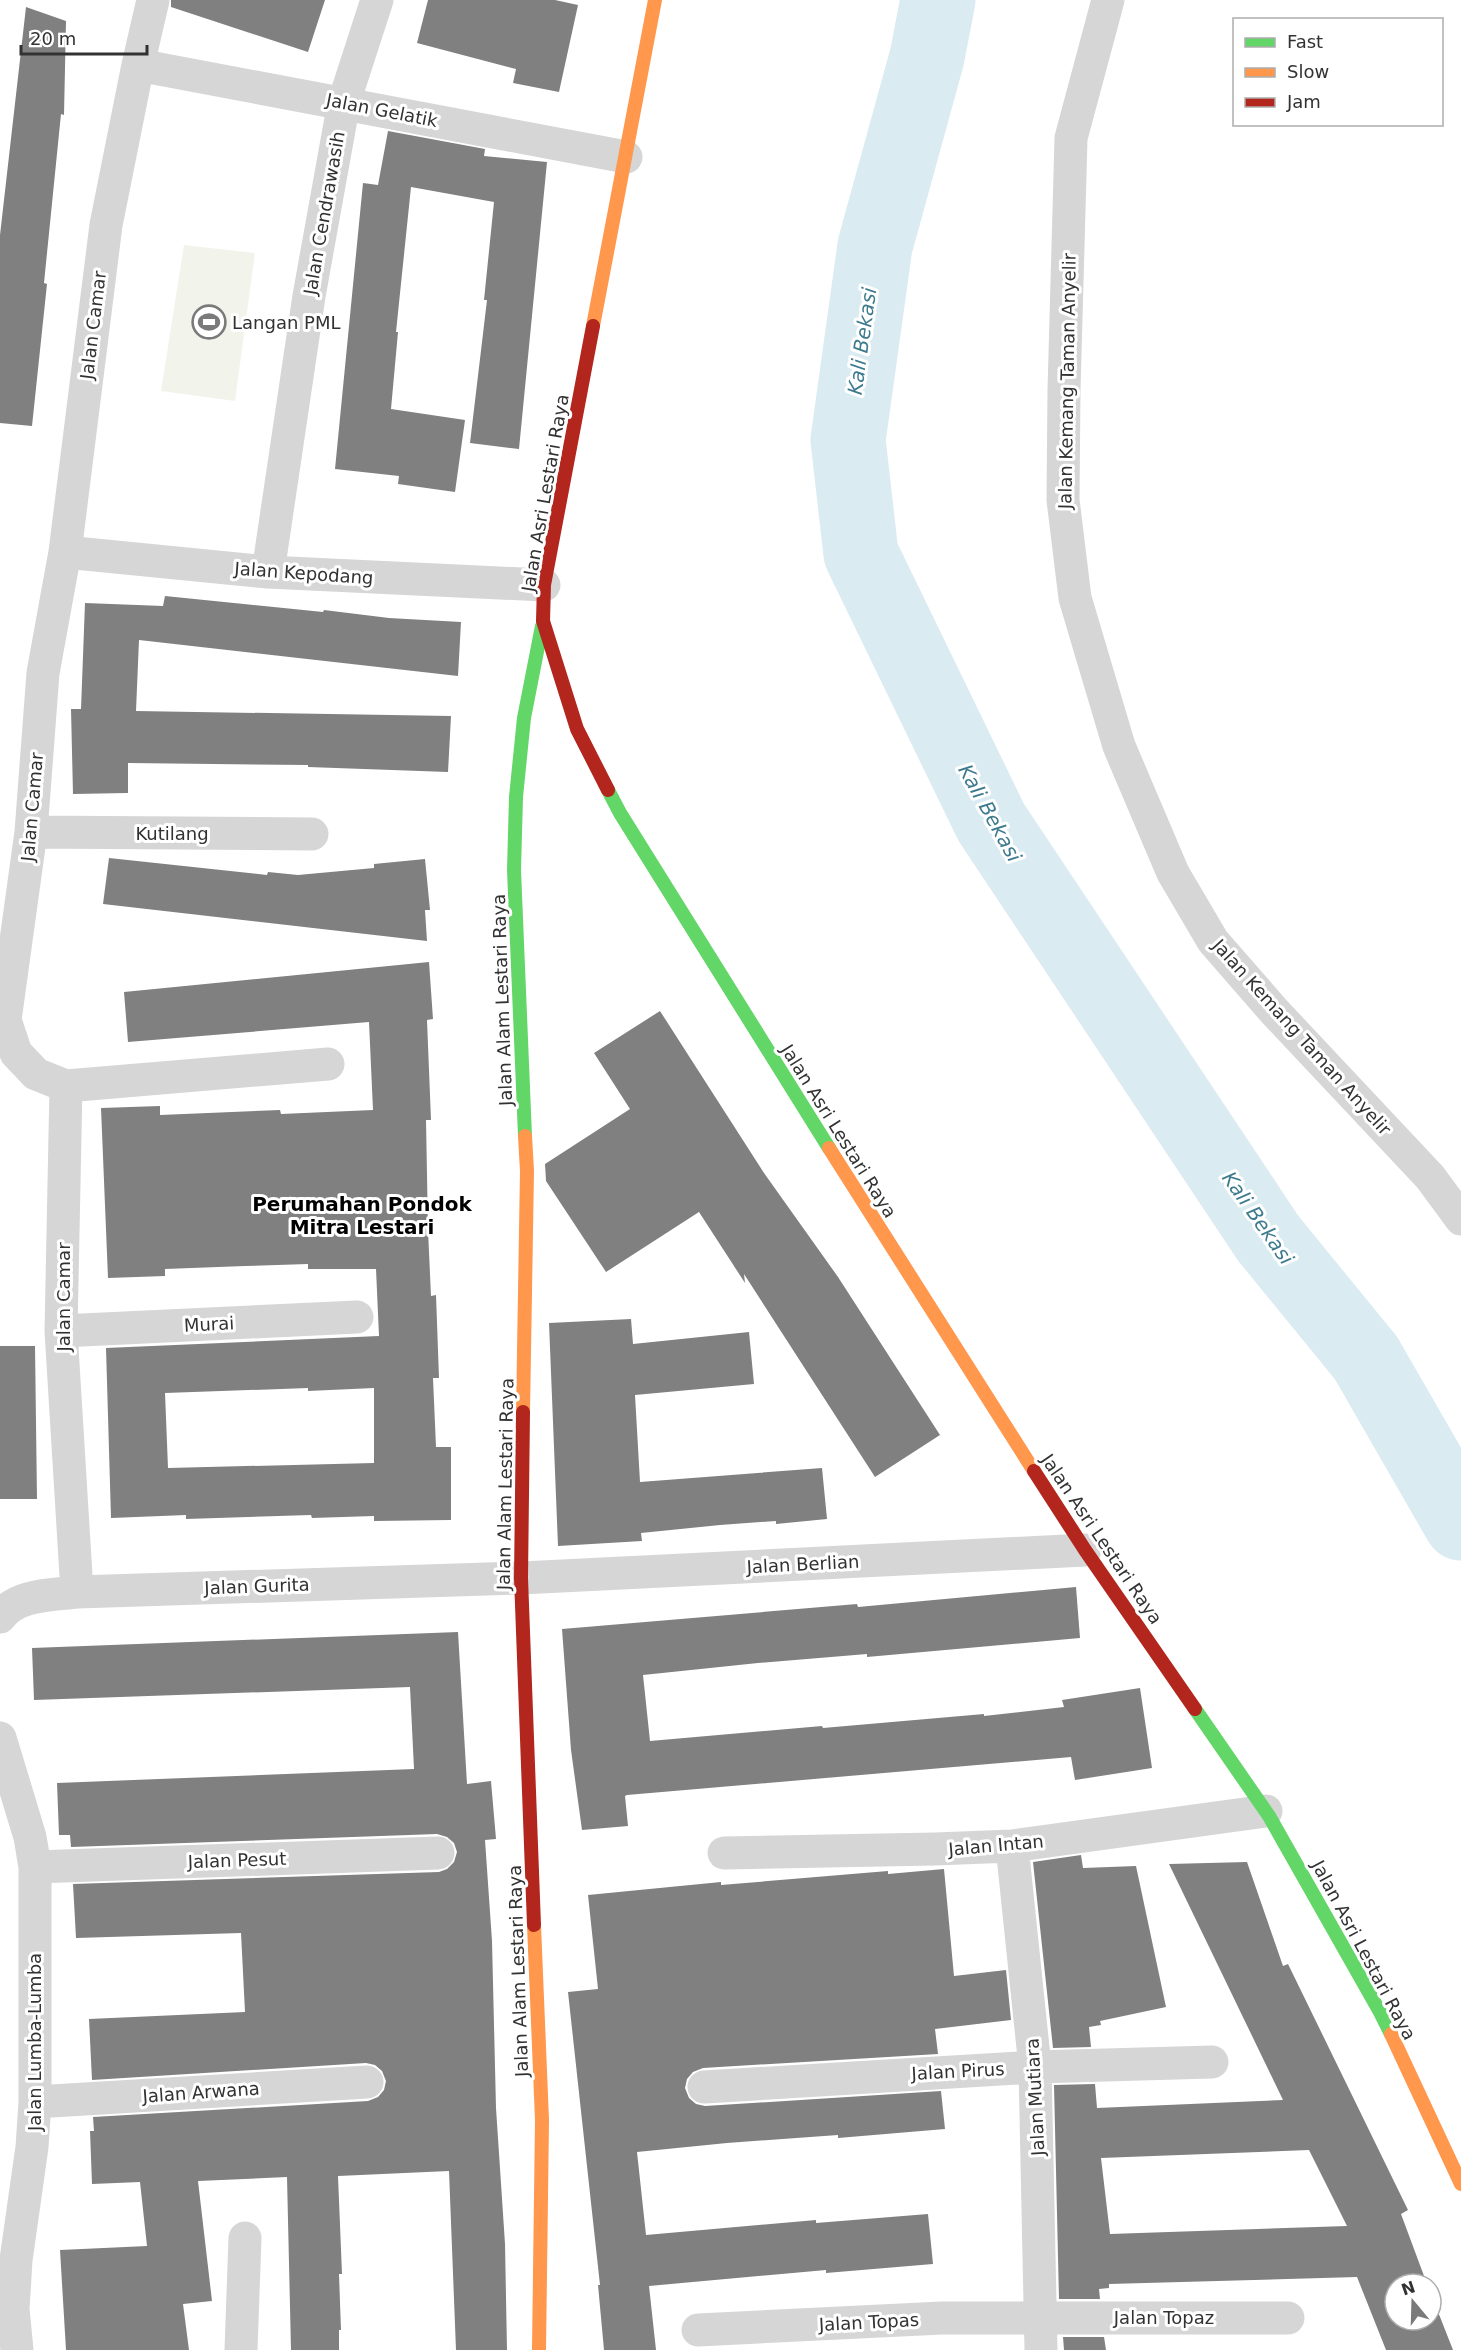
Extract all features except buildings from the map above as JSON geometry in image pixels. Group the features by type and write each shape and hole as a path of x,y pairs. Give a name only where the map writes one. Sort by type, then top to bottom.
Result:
{"street":[{"name":"Jalan Cendrawasih","path":"268,572 309,296 344,102 377,0"},
{"name":"Jalan Asri Lestari Raya","path":"655,0 544,585 543,621 577,729 620,813 903,1266 1085,1550 1266,1811 1380,2012 1461,2184"},
{"name":"Jalan Kemang Taman Anyelir","path":"1108,0 1071,138 1063,500 1075,598 1119,746 1173,873 1213,940 1275,1011 1431,1177 1461,1219"},
{"name":"Jalan Camar","path":"77,1592 62,1330 66,1086 36,1074 16,1053 5,1020 31,832 43,673 64,552 106,225 138,65 145,3"},
{"name":"Jalan Gelatik","path":"138,65 344,102 626,157"},
{"name":"Jalan Kepodang","path":"64,552 268,572 544,585"},
{"name":"Jalan Alam Lestari Raya","path":"540,2350 542,2120 521,1578 527,1171 514,870 516,807 524,718 543,621"},
{"name":"Kutilang","path":"31,832 312,834"},
{"path":"66,1086 328,1064"},
{"name":"Murai","path":"62,1330 357,1317"},
{"name":"Jalan Berlian","path":"521,1578 1085,1550"},
{"name":"Jalan Gurita","path":"0,1617 21,1600 77,1592 521,1578"},
{"name":"Jalan Lumba-Lumba","path":"0,1738 30,1837 35,1868 35,2102 32,2147 16,2260 14,2309 17,2350"},
{"name":"Jalan Intan","path":"724,1853 1012,1846 1266,1811"},
{"name":"Jalan Mutiara","path":"1012,1846 1035,2067 1041,2350"},
{"name":"Jalan Pesut","path":"35,1868 438,1853"},
{"name":"Jalan Pirus","path":"704,2087 1035,2067 1212,2062"},
{"name":"Jalan Arwana","path":"35,2102 367,2082"},
{"path":"241,2350 244,2238"},
{"name":"Jalan Topaz","path":"1040,2317 1288,2318"},
{"name":"Jalan Topas","path":"698,2330 909,2320 1040,2317"}],"shaded area":[{"name":"Langan PML","path":"184,245 255,253 235,401 161,391"}],"waterway":[{"name":"Kali Bekasi","path":"938,0 927,57 875,246 848,440 861,554 991,822 1268,1238 1366,1358 1461,1523"}],"traffic: fast":[{"path":"525,1136 514,870 516,797 524,718 542,626"},
{"path":"608,790 620,813 829,1148"},
{"path":"1195,1709 1269,1816 1391,2034"}],"traffic: slow":[{"path":"593,326 655,0"},
{"path":"523,1412 527,1171 525,1136"},
{"path":"829,1148 1034,1471"},
{"path":"534,1925 542,2120 539,2350"},
{"path":"1391,2034 1461,2184"}],"traffic: jam":[{"path":"593,326 544,585 543,621 577,729 608,790"},
{"path":"523,1412 521,1578 534,1925"},
{"path":"1034,1471 1085,1550 1195,1709"}],"place":[{"name":"Langan PML","path":"209,322"}],"district":[{"name":"Perumahan Pondok Mitra Lestari","path":"362,1216"}]}
